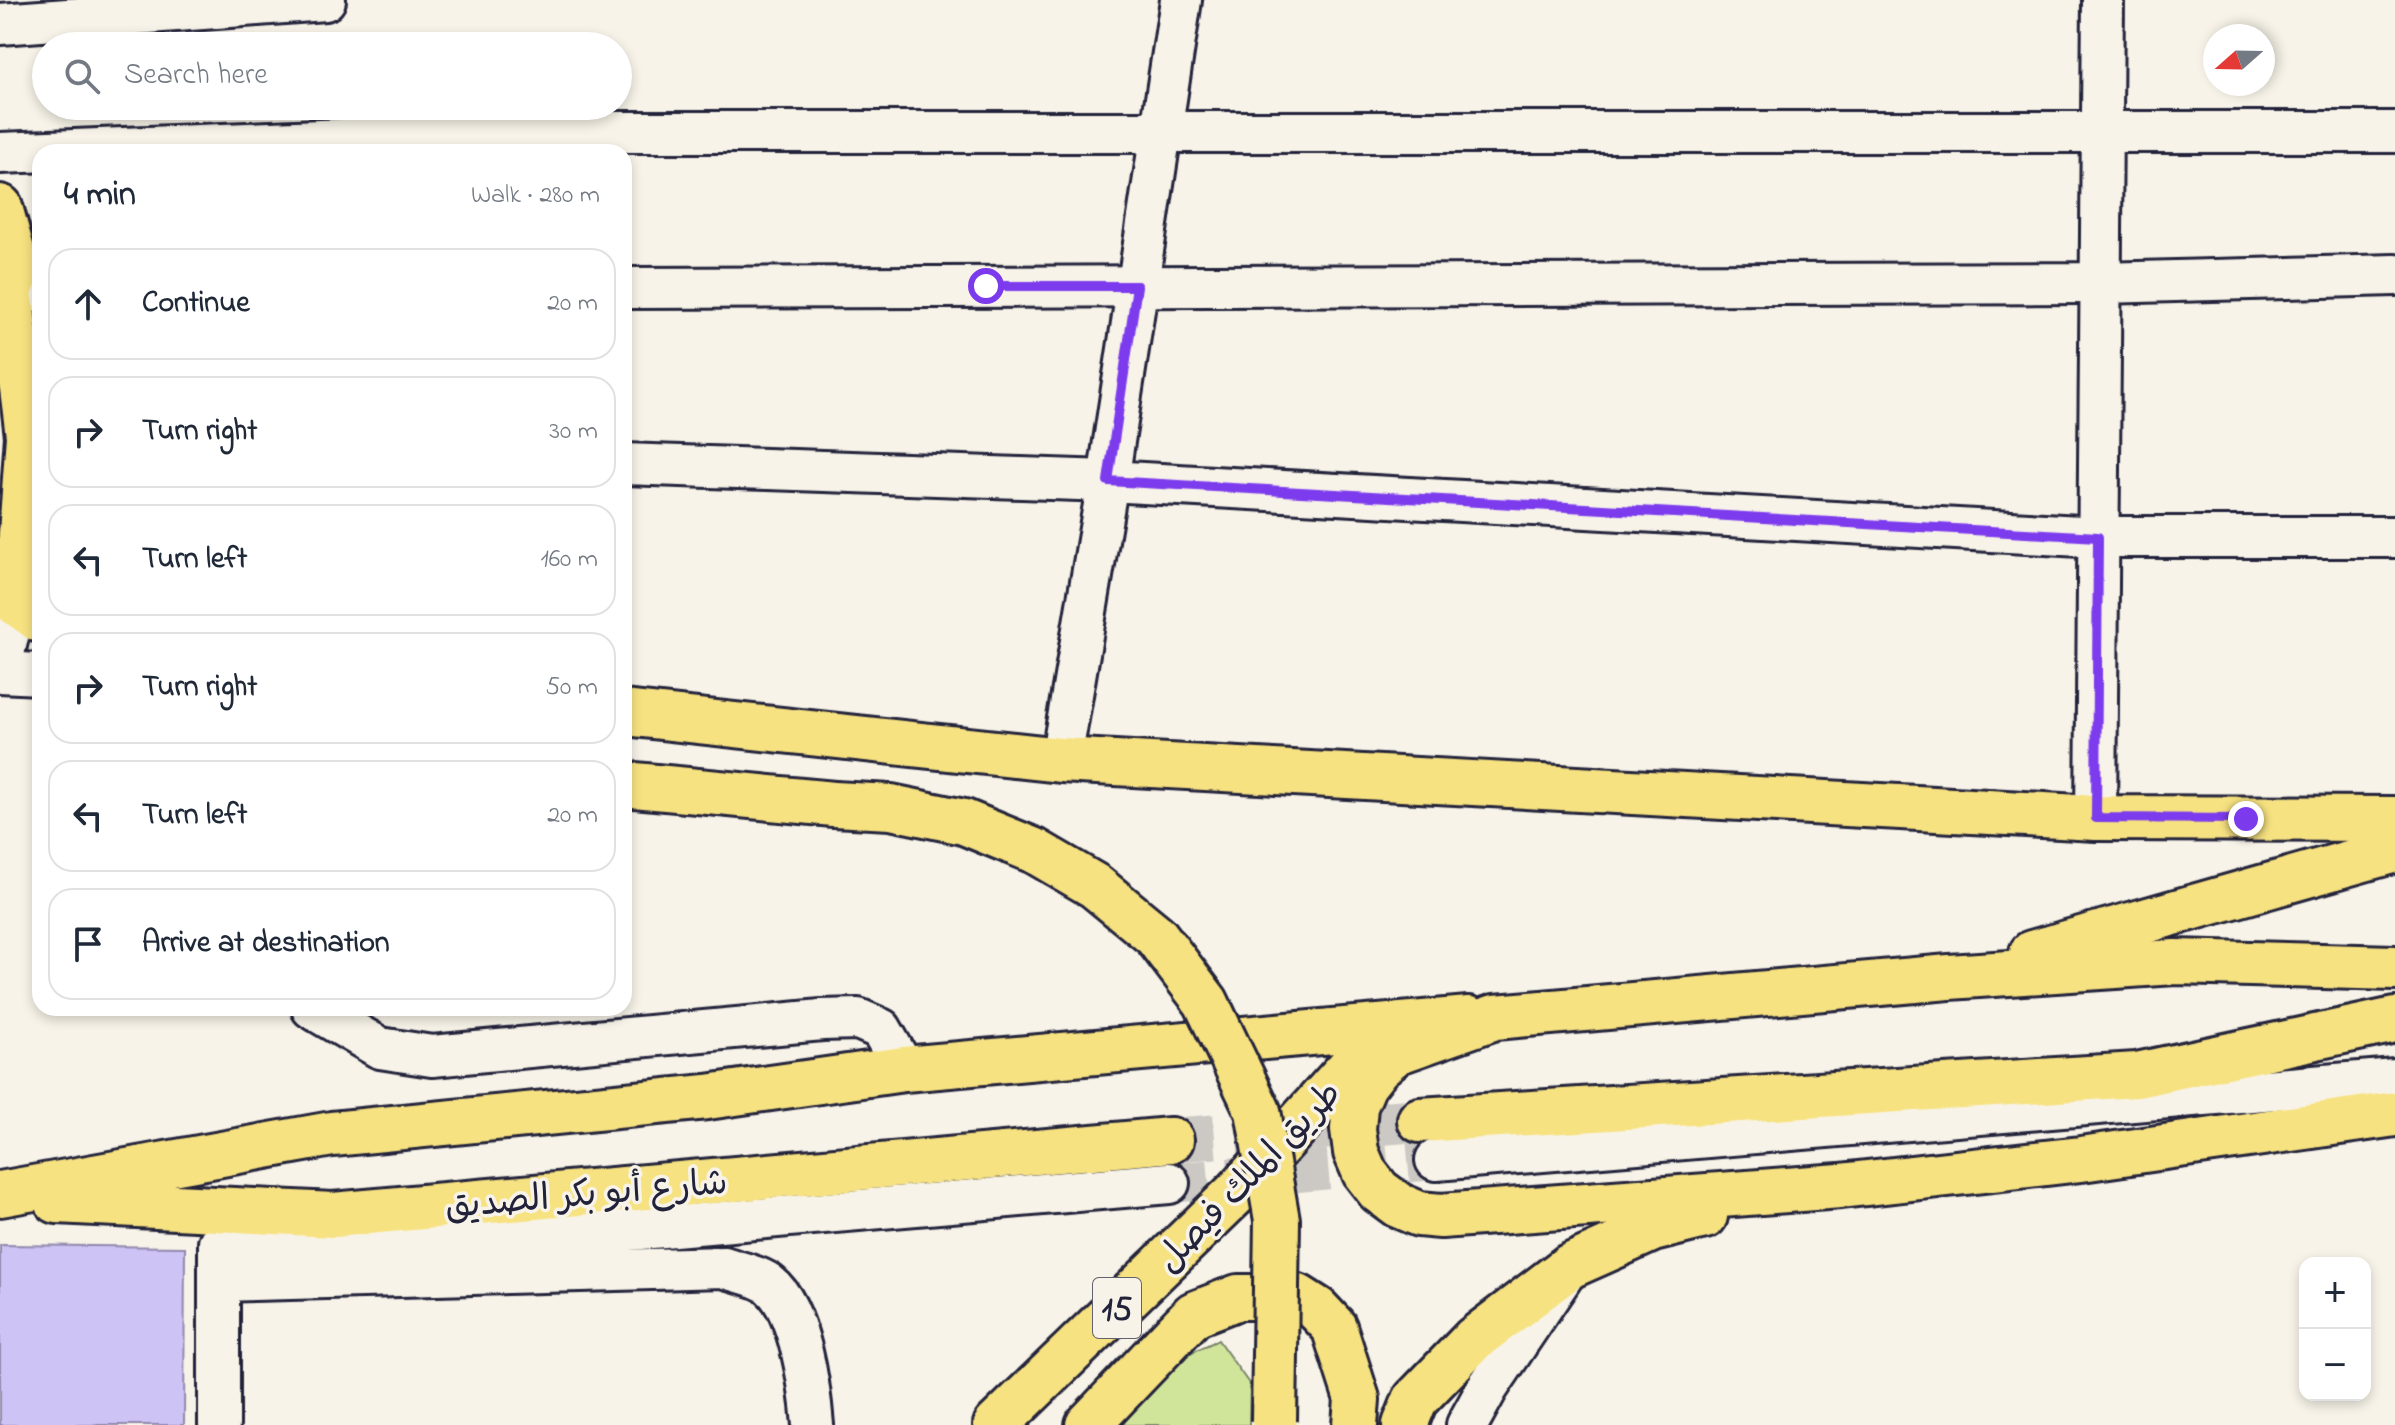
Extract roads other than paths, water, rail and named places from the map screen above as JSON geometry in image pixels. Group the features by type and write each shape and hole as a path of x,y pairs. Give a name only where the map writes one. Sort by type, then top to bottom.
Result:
{"main road":[{"path":"0,207 16,274 32,418"},
{"path":"28,612 32,495"},
{"path":"632,714 1061,760 2096,818 2395,819"},
{"path":"632,785 891,807 964,822 1035,851 1095,886 1156,936 1206,1002 1258,1111 1277,1220 1274,1423"},
{"path":"1949,977 2395,850"},
{"path":"0,1196 332,1134 707,1097 904,1069 1949,977 2175,962 2395,968"},
{"path":"1495,1017 1396,1052 1378,1067 1364,1085 1355,1106 1353,1129 1356,1152 1365,1173 1379,1191 1398,1205 1419,1214 1441,1216 1840,1186 2081,1159 2395,1114"},
{"name":"طريق الملك فيصل","path":"996,1425 1238,1191 1367,1048 1495,1017"},
{"path":"1420,1120 2137,1075 2395,1020"},
{"name":"شارع أبو بكر الصديق","path":"0,1196 333,1215 1171,1140"},
{"path":"1405,1425 1415,1400 1474,1339 1570,1266 1653,1229 1840,1186"},
{"path":"1088,1425 1194,1314 1238,1297 1298,1297 1317,1309 1334,1327 1357,1399 1355,1425"}],"street":[{"path":"0,24 325,0"},
{"path":"1061,760 1108,481 1181,0"},
{"path":"2096,818 2103,0"},
{"path":"425,144 1161,134 2395,132"},
{"path":"0,153 32,152"},
{"path":"632,288 2101,283 2395,275"},
{"path":"632,464 1108,481 2098,537 2395,537"},
{"path":"28,612 0,671 32,673"},
{"path":"326,1016 380,1048 432,1056 858,1019 881,1029 904,1069"},
{"path":"1436,1160 2395,1079"},
{"path":"219,1425 219,1243 469,1244 1169,1183"},
{"path":"1467,1425 1488,1387 1570,1266"},
{"path":"219,1281 724,1267 770,1285 790,1314 809,1381 813,1425"}],"tunnel":[{"path":"1171,1140 1420,1120"},
{"path":"1169,1183 1436,1160"}]}
